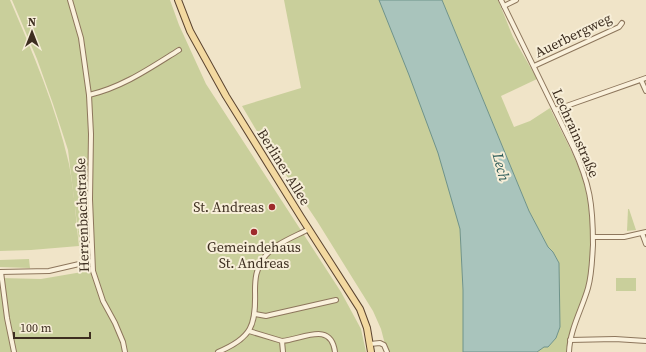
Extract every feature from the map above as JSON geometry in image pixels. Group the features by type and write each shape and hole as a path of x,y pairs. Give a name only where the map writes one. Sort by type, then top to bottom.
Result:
{"main road":[{"name":"Berliner Allee","path":"178,0 190,31 203,56 246,130 360,309 367,328 372,352"}],"street":[{"name":"Herrenbachstraße","path":"70,0 81,38 89,95 91,134 90,199 93,271 103,301 118,329 125,352"},
{"name":"Lechrainstraße","path":"501,0 581,165 592,204 593,237 591,276 570,340 569,352"},
{"path":"504,6 516,0"},
{"name":"Auerbergweg","path":"534,66 619,27 622,23"},
{"path":"89,95 122,84 179,50"},
{"path":"554,110 646,78"},
{"path":"641,80 646,91"},
{"path":"218,352 234,345 249,331 255,314 256,276 263,259 268,252 309,229"},
{"path":"593,237 624,237 644,232 646,244"},
{"path":"14,352 0,272 49,271 92,261"},
{"path":"255,314 266,316 336,300"},
{"path":"249,331 282,340 324,334 332,340 335,352"},
{"path":"570,340 615,339 646,341"},
{"path":"282,340 283,352"},
{"path":"370,344 384,344 387,352"}],"green space":[{"path":"0,0 10,0 35,60 58,122 71,174 79,246 0,251"},
{"path":"12,0 170,0 179,25 206,84 341,292 361,329 366,352 0,352 0,278 41,279 82,272 68,150 37,59"},
{"path":"284,0 383,0 448,165 460,229 463,290 463,352 387,352 381,329 373,311 317,221 258,133 242,106 301,88"},
{"path":"442,0 498,0 513,37 537,79 501,96 514,127 530,121 550,108 570,147 580,171 587,197 591,226 591,256 585,291 570,334 566,352 537,352 544,347 548,347 556,338 560,327 559,263 553,252 548,247 529,211"},
{"path":"629,209 636,230 627,231"},
{"path":"29,259 30,268 0,267 0,260"},
{"path":"616,278 636,278 636,291 616,291"}],"water":[{"name":"Lech","path":"379,0 442,0 529,211 548,247 553,252 559,263 560,327 556,338 548,347 544,347 537,352 463,352 463,290 460,229 438,153"}],"place":[{"name":"St. Andreas","path":"272,207"},
{"name":"Gemeindehaus St. Andreas","path":"254,232"}]}
